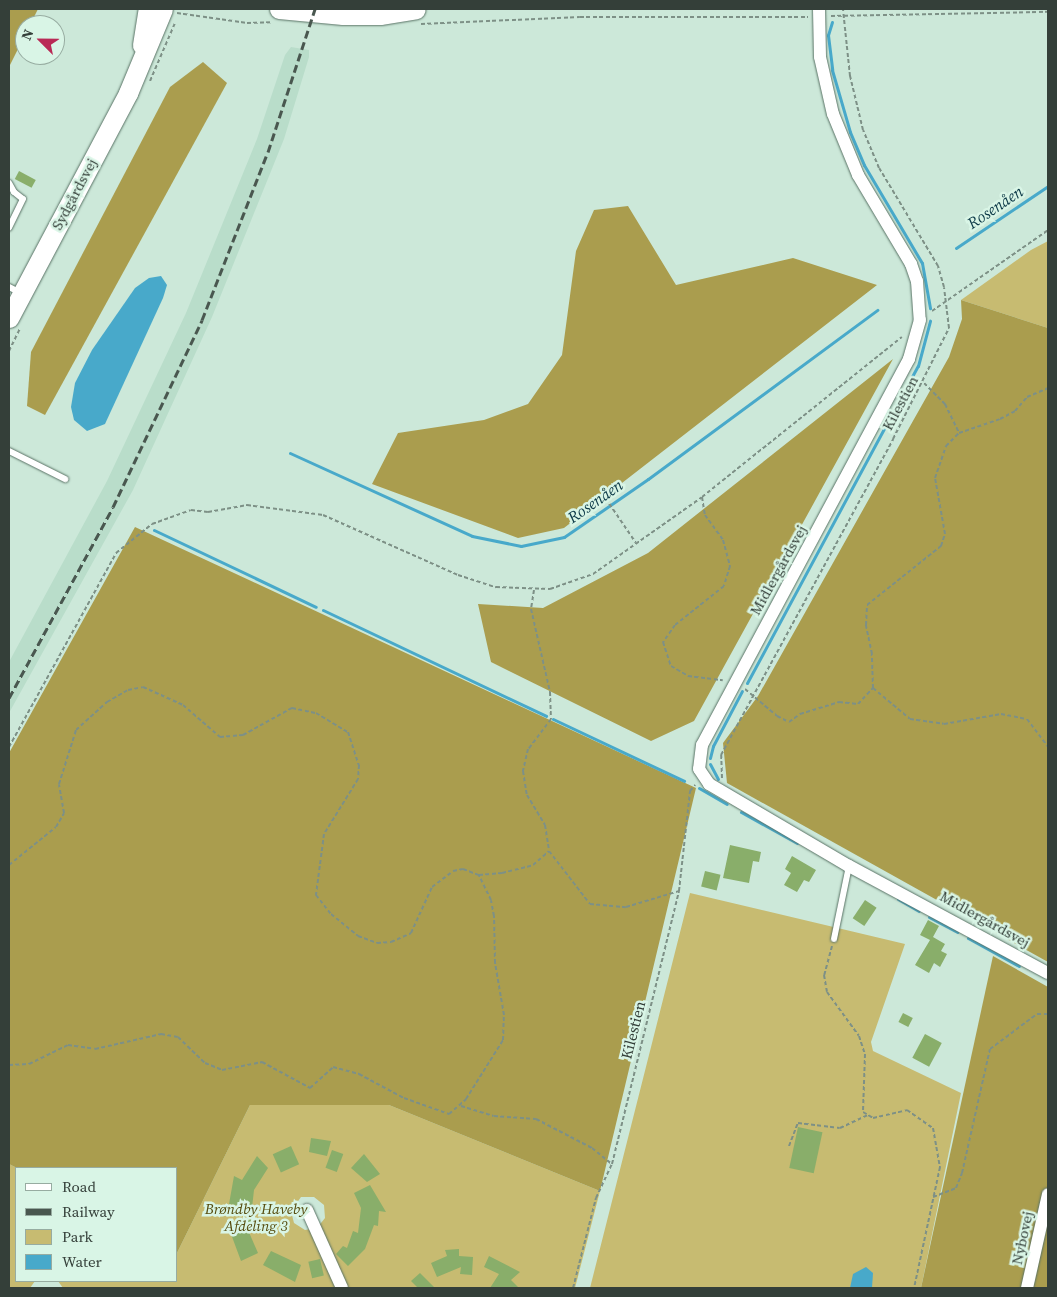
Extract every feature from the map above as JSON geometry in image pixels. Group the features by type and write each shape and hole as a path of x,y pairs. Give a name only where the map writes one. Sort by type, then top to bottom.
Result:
{"street":[{"name":"Sydgårdsvej","path":"139,69 148,9"},
{"name":"Sydgårdsvej","path":"9,318 15,290 139,69 163,9"},
{"name":"Midlergårdsvej","path":"819,13 820,57 838,129 867,191 911,264 917,281 920,320 909,359 702,745 698,756 701,776 722,791 849,866 1048,973"},
{"path":"277,15 380,14 418,16"},
{"name":"Nybovej","path":"1027,1288 1048,1194"},
{"path":"307,1210 342,1288"}],"lane":[{"path":"9,183 14,192 23,199 9,228"},
{"path":"9,451 65,478"},
{"path":"834,939 849,866"}],"path":[{"name":"Kilestien","path":"722,791 721,754 924,383 949,328 947,303 938,266 889,185 868,143 851,82 843,9"},
{"path":"418,16 562,17 819,13 844,16 1048,12"},
{"path":"185,14 247,23 277,15"},
{"path":"9,747 116,553 152,524 191,510 208,512 247,505 323,515 458,575 496,587 534,590 550,589 593,574 702,497 920,320 947,303 1048,230"},
{"path":"924,383 945,404 959,433"},
{"path":"702,497 705,515 723,540 730,566 724,586 675,625 663,642 671,666 688,676 736,681 777,716 788,722 800,714 839,702 858,704 873,688 872,654 866,625 868,605 941,546 945,534 935,478 946,446 959,433 1000,419 1015,411 1026,398 1048,388"},
{"path":"602,493 636,543"},
{"path":"534,590 531,609 550,692 551,719 528,749 523,771 527,795 545,825 548,851 590,904 626,907 679,891"},
{"path":"9,865 56,827 64,813 59,784 76,730 107,702 128,690 144,687 183,705 220,737 243,735 292,708 316,713 348,732 359,765 358,780 324,834 316,895 331,914 358,936 377,943 401,939 411,933 432,887 442,877 463,869 478,874 533,865 548,851"},
{"path":"873,688 910,719 944,724 1001,714 1027,719 1048,747"},
{"name":"Kilestien","path":"573,1288 596,1198 612,1164 679,891 690,791 701,776"},
{"path":"9,1065 29,1064 68,1045 95,1049 161,1034 178,1037 205,1064 222,1070 262,1062 310,1088 333,1067 359,1074 433,1110 449,1114 460,1106 485,1073 503,1040 504,1015 496,963 494,916 491,900 478,874"},
{"path":"834,939 824,975 827,992 859,1036 865,1054 863,1112 873,1118 907,1110 933,1128 940,1167 914,1288"},
{"path":"934,1198 956,1188 962,1173 990,1049 1037,1014 1048,1014"},
{"path":"460,1106 494,1116 536,1119 592,1148 612,1164"},
{"path":"789,1146 798,1123 840,1128 868,1115"}],"shaded area":[{"path":"9,9 38,9 35,15 15,15 15,55 9,67"},
{"path":"291,47 309,50 309,57 284,139 212,317 133,490 9,713 9,662 107,481 186,313 257,139 285,55"},
{"path":"203,62 227,83 45,415 27,406 31,352 170,87"},
{"path":"628,206 676,285 793,258 877,285 564,528 518,538 372,484 398,433 484,420 528,404 562,355 576,251 594,210"},
{"path":"961,300 1048,328 1048,962 727,783 723,743 758,696 949,357 962,319"},
{"path":"893,359 694,721 651,741 491,662 478,604 543,608 648,553"},
{"path":"135,527 696,788 600,1191 389,1105 250,1105 178,1251 178,1167 15,1167 9,1164 9,753"},
{"path":"993,956 1048,987 1048,1288 921,1288"}],"green space":[{"path":"1048,241 1048,328 961,300 1031,250"},
{"path":"690,893 905,944 871,1042 873,1051 961,1093 921,1288 590,1288"},
{"name":"Brøndby Haveby Afdeling 3","path":"250,1105 389,1105 600,1191 575,1288 63,1288 59,1282 178,1282 178,1251","holes":["301,1197 314,1197 324,1205 325,1218 317,1228 305,1230 294,1223 291,1211"]},
{"path":"9,1164 15,1167 15,1282 34,1282 30,1288 9,1288"}],"water":[{"path":"161,276 167,285 163,298 105,424 87,431 74,420 71,407 75,383 92,350 135,288 149,278"},
{"path":"866,1267 873,1273 872,1288 850,1288 853,1274"}],"building":[{"path":"19,171 36,180 32,188 15,179"},
{"path":"730,845 761,852 759,862 753,861 749,883 723,878"},
{"path":"792,856 816,870 809,882 804,880 797,892 784,885 791,873 785,869"},
{"path":"705,871 721,875 717,890 701,887"},
{"path":"865,900 877,908 864,926 853,918"},
{"path":"928,920 939,926 933,937 945,944 941,951 947,954 940,967 934,963 929,973 915,965 930,940 920,935"},
{"path":"903,1013 913,1018 908,1027 898,1022"},
{"path":"925,1034 942,1043 929,1067 912,1058"},
{"path":"798,1127 822,1132 814,1173 789,1168"},
{"path":"311,1138 331,1141 327,1156 309,1152"},
{"path":"291,1146 299,1164 281,1172 273,1154"},
{"path":"332,1150 343,1154 337,1172 326,1168"},
{"path":"364,1154 380,1174 367,1182 351,1168"},
{"path":"257,1156 268,1168 254,1190 252,1208 229,1204 234,1176 242,1180"},
{"path":"370,1185 386,1212 379,1211 378,1226 374,1225 365,1249 348,1266 336,1254 343,1246 347,1248 353,1231 358,1233 361,1208 354,1193"},
{"path":"252,1219 254,1228 248,1230 258,1253 241,1261 228,1226"},
{"path":"459,1249 459,1256 473,1257 472,1275 460,1274 461,1267 437,1277 431,1263 447,1256 445,1250"},
{"path":"271,1251 301,1265 295,1282 263,1265"},
{"path":"489,1256 520,1272 511,1280 519,1288 490,1288 499,1274 484,1267"},
{"path":"320,1259 324,1276 312,1278 308,1262"},
{"path":"420,1273 435,1288 418,1288 411,1281"}],"waterway":[{"path":"832,22 828,35 832,70 850,132 864,165 922,263 930,308"},
{"name":"Rosenåen","path":"956,248 1048,186"},
{"name":"Rosenåen","path":"290,453 472,536 521,546 564,537 648,479 877,310"},
{"path":"747,683 918,366 930,321"},
{"path":"154,530 316,607"},
{"path":"323,610 546,716"},
{"path":"710,758 713,746 742,691"},
{"path":"553,719 684,781"},
{"path":"710,764 718,779"},
{"path":"699,788 727,804"},
{"path":"741,812 797,843"},
{"path":"898,899 919,911"},
{"path":"929,917 957,932"},
{"path":"968,938 1019,966"}],"railway":[{"path":"9,698 113,507 202,320 268,152 315,9"}]}
